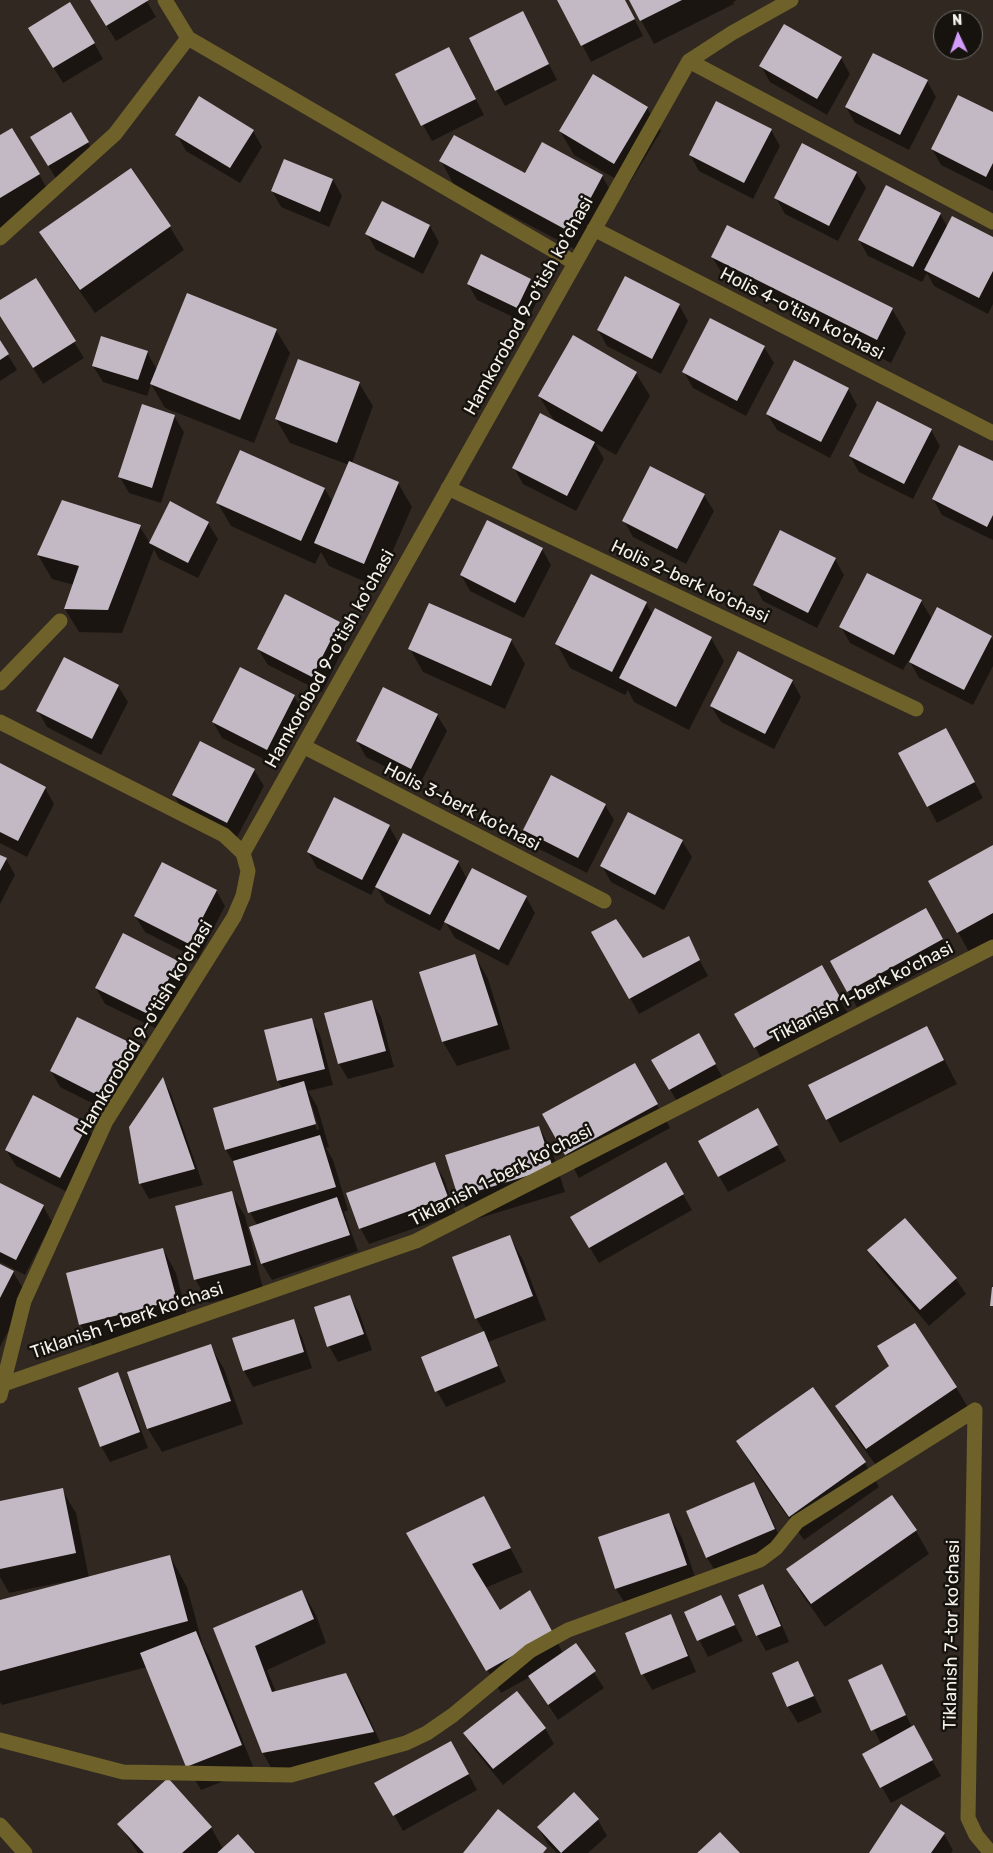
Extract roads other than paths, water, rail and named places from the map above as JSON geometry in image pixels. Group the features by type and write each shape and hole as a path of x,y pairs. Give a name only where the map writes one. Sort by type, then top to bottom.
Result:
{"street":[{"path":"165,0 188,38 575,263"},
{"name":"Hamkorobod 9-o'tish ko'chasi","path":"2,1390 24,1301 106,1121 234,917 243,896 248,871 243,853 689,61 732,33 791,0"},
{"path":"0,238 115,134 188,38"},
{"path":"689,61 993,222"},
{"name":"Holis 4-o'tish ko'chasi","path":"594,229 993,433"},
{"name":"Holis 2-berk ko'chasi","path":"448,488 916,709"},
{"path":"0,683 60,621"},
{"path":"0,722 224,835 243,853"},
{"name":"Holis 3-berk ko'chasi","path":"303,746 604,901"},
{"name":"Tiklanish 1-berk ko'chasi","path":"2,1390 416,1241 993,947"},
{"name":"Tiklanish 7-tor ko'chasi","path":"0,1740 123,1772 291,1775 406,1743 427,1733 453,1715 530,1651 568,1630 760,1560 776,1548 798,1522 975,1410 968,1818 976,1835 991,1853"},
{"path":"0,1824 25,1853"}]}
